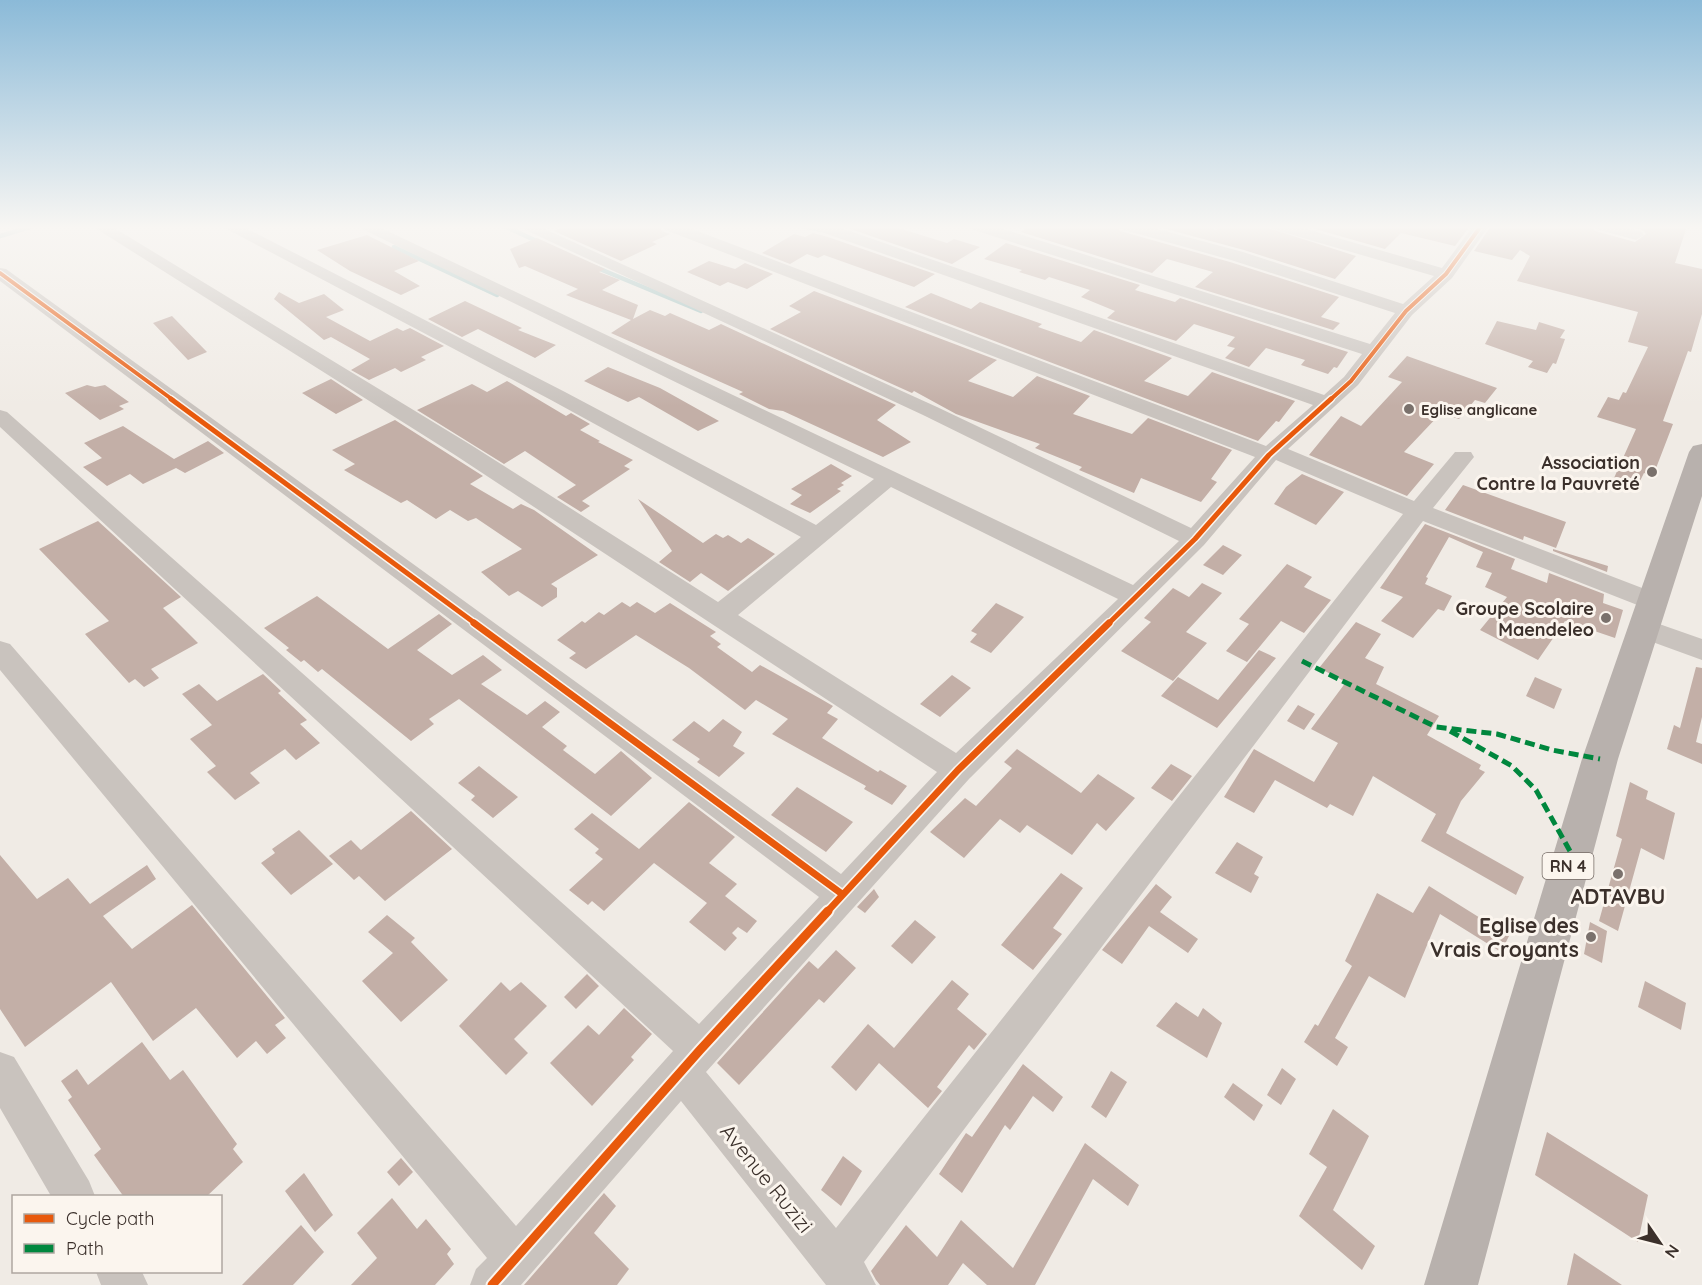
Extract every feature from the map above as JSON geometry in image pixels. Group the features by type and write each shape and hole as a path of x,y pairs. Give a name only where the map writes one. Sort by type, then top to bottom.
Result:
{"main road":[{"name":"RN 4","path":"1451,1285 1571,853 1702,452"}],"street":[{"path":"18,286 842,894"},
{"path":"197,286 463,450 958,770"},
{"path":"345,286 818,536"},
{"path":"490,286 1136,597"},
{"path":"656,286 930,411 1195,539"},
{"path":"828,286 1272,453 1418,511 1649,616 1702,650"},
{"path":"991,286 1328,403"},
{"path":"1167,286 1374,351"},
{"path":"1329,286 1406,311"},
{"path":"492,1285 690,1060 958,770 1195,539 1226,501 1272,453 1351,381 1406,311 1433,286"},
{"name":"Avenue Ruzizi","path":"0,416 690,1060 845,1274"},
{"path":"845,1274 1418,511 1462,457"},
{"path":"719,616 890,477"},
{"path":"0,651 515,1258"},
{"path":"0,1071 73,1195"}],"building":[{"path":"382,286 420,286 401,295"},
{"path":"571,286 609,286 602,290 638,305 633,319 650,310 665,316 670,313 709,330 721,324 896,405 877,420 911,442 883,457 783,411 769,409 739,394 743,392 611,333 631,320 566,295 578,289"},
{"path":"1077,286 1139,286 1135,290 1175,302 1180,298 1348,352 1337,368 1334,367 1328,374 1301,365 1305,360 1266,348 1249,367 1225,358 1235,348 1227,346 1235,337 1194,324 1176,341 1107,318 1115,311 1081,297 1090,290"},
{"path":"1305,286 1339,297 1321,317 1340,323 1333,330 1195,287"},
{"path":"1536,286 1702,286 1702,314 1691,352 1688,351 1663,421 1673,424 1653,476 1644,473 1637,487 1614,478 1636,429 1597,417 1608,397 1619,400 1623,392 1626,393 1648,347 1628,342 1638,312"},
{"path":"814,291 997,360 968,381 1013,397 1037,376 1090,396 1073,414 1132,434 1148,418 1232,450 1211,479 1217,482 1201,502 1141,478 1134,493 1079,470 1082,467 1035,448 1040,444 956,414 914,391 912,393 770,329 801,312 789,306"},
{"path":"279,292 299,303 324,294 344,310 326,317 370,341 397,328 403,331 410,328 444,346 421,357 426,360 401,372 395,368 369,380 351,370 370,359 331,337 324,340 274,299"},
{"path":"931,293 971,309 980,302 1042,324 1038,327 1081,342 1094,330 1172,358 1144,381 1188,396 1212,372 1295,401 1279,422 1276,421 1258,441 905,307"},
{"path":"465,301 522,328 518,330 556,345 535,358 478,329 462,337 428,319"},
{"path":"172,316 207,352 188,360 153,323"},
{"path":"1497,321 1536,330 1539,322 1565,330 1560,338 1565,339 1556,364 1553,363 1547,373 1528,367 1533,361 1485,344"},
{"path":"1407,356 1497,388 1485,403 1475,400 1459,419 1441,413 1404,452 1434,464 1407,496 1309,455 1341,416 1361,426 1402,382 1388,377"},
{"path":"608,367 660,388 719,421 698,431 639,397 628,402 584,381"},
{"path":"331,379 363,400 336,414 302,393"},
{"path":"507,381 566,416 571,413 590,424 580,430 633,460 624,466 630,469 582,501 590,506 581,512 557,497 576,485 525,451 504,464 417,410 472,384 487,392"},
{"path":"87,385 95,387 105,385 129,402 119,406 124,409 100,420 65,393"},
{"path":"395,420 483,476 470,484 513,509 521,504 534,510 598,555 551,584 557,588 557,597 542,607 518,591 509,596 481,572 522,549 476,518 468,521 450,510 436,519 407,500 401,503 344,470 355,464 332,450"},
{"path":"123,426 174,459 208,441 224,453 185,473 176,468 143,484 130,474 107,486 83,467 102,458 84,443"},
{"path":"831,464 852,476 841,483 844,485 837,489 841,491 810,513 790,504 802,495 791,489"},
{"path":"1302,474 1344,492 1316,525 1274,504 1286,487"},
{"path":"1463,485 1566,522 1556,548 1524,536 1523,540 1445,510"},
{"path":"638,499 703,543 716,534 723,538 728,535 741,543 748,538 775,554 728,591 701,573 690,582 659,562 672,551"},
{"path":"98,521 181,597 163,608 198,643 151,669 159,678 144,687 135,679 129,683 85,634 109,621 39,549"},
{"path":"1425,524 1515,559 1511,569 1547,583 1549,573 1604,594 1603,603 1623,610 1615,638 1565,621 1538,660 1480,630 1507,597 1485,587 1492,573 1476,567 1483,552 1449,537 1426,577 1428,578 1425,584 1452,596 1444,611 1438,609 1413,638 1381,621 1403,597 1380,588"},
{"path":"1223,545 1242,555 1223,575 1203,565"},
{"path":"1553,549 1608,566 1607,572 1553,551"},
{"path":"1287,564 1312,577 1304,587 1331,600 1304,633 1281,621 1247,662 1226,651 1249,624 1239,619"},
{"path":"1202,583 1222,593 1186,632 1207,643 1173,681 1121,651 1151,622 1144,618 1173,588 1189,597"},
{"path":"317,596 388,649 439,614 452,624 417,650 452,675 483,655 502,670 481,684 527,715 545,701 560,712 542,727 567,746 563,750 595,774 621,751 652,778 611,816 459,699 429,719 434,724 411,741 322,669 318,672 304,660 301,662 286,650 289,648 264,628"},
{"path":"622,602 630,607 637,602 655,613 670,603 716,632 710,636 721,644 717,647 752,672 760,665 833,706 827,713 838,719 822,738 878,772 880,770 907,786 892,805 864,789 866,786 772,734 788,719 756,700 745,710 689,668 636,635 586,669 569,658 576,653 557,640 582,621 585,623 599,612 604,615"},
{"path":"996,603 1024,617 991,653 970,642 977,634 971,631"},
{"path":"1356,622 1381,634 1365,658 1384,667 1376,684 1439,716 1427,735 1481,765 1479,769 1485,772 1461,801 1446,833 1524,877 1516,895 1421,841 1436,814 1373,776 1353,816 1330,804 1327,808 1275,780 1254,813 1224,797 1254,749 1314,782 1338,743 1311,729 1346,682 1319,668"},
{"path":"1259,650 1276,658 1217,728 1161,696 1178,677 1218,700"},
{"path":"1696,667 1702,668 1702,717 1696,742 1702,744 1702,764 1667,749 1674,725 1680,728"},
{"path":"263,674 281,691 278,693 307,720 300,724 320,743 296,760 285,749 250,773 260,783 235,800 207,772 216,766 190,739 212,725 182,694 199,684 217,701"},
{"path":"952,675 971,688 940,717 920,704"},
{"path":"1535,677 1562,689 1554,709 1526,696"},
{"path":"1298,705 1315,714 1304,730 1287,721"},
{"path":"723,719 742,732 733,746 745,753 719,777 697,762 700,759 672,740 694,721 709,732"},
{"path":"1017,749 1081,793 1098,774 1135,798 1106,831 1097,823 1072,855 1027,825 1020,833 1000,819 964,858 930,832 965,798 976,806 1012,768 1004,762"},
{"path":"1171,764 1192,776 1172,801 1151,788"},
{"path":"479,766 518,797 493,818 471,800 475,796 458,783"},
{"path":"1630,782 1648,791 1646,799 1675,813 1664,860 1641,848 1618,931 1599,921 1622,839 1616,836"},
{"path":"797,787 853,822 826,852 771,815"},
{"path":"689,802 735,837 709,863 737,884 725,896 757,921 747,933 738,927 732,933 737,938 725,951 689,922 707,903 654,863 604,911 592,901 588,905 569,890 603,859 595,853 599,849 574,829 592,813 639,849"},
{"path":"411,811 452,849 385,901 359,876 354,880 329,856 351,840 361,850"},
{"path":"299,830 333,864 291,895 261,863 275,853 272,849"},
{"path":"1237,842 1263,857 1254,874 1259,877 1251,893 1215,873"},
{"path":"0,855 37,899 68,878 90,904 147,865 156,879 103,916 132,949 192,905 285,1018 275,1025 286,1038 267,1054 256,1041 237,1058 196,1008 153,1041 111,982 25,1047 0,1009"},
{"path":"1061,873 1083,888 1053,928 1062,934 1033,970 1001,945"},
{"path":"1156,884 1172,897 1160,912 1198,939 1188,953 1149,926 1122,964 1102,950"},
{"path":"1429,886 1509,936 1501,952 1440,914 1405,998 1369,976 1335,1038 1348,1047 1337,1066 1304,1042 1315,1024 1318,1026 1352,966 1345,961 1377,893 1413,913"},
{"path":"874,889 879,897 865,913 857,907"},
{"path":"387,915 415,938 411,942 448,980 401,1022 362,981 393,953 368,932"},
{"path":"915,920 936,937 912,964 891,946"},
{"path":"1590,922 1607,931 1602,963 1584,954"},
{"path":"836,950 856,968 824,1003 819,999 739,1085 717,1063 809,961 818,969"},
{"path":"587,974 599,986 576,1009 564,997"},
{"path":"952,980 969,994 957,1009 987,1034 974,1050 969,1045 937,1087 942,1091 928,1108 879,1063 856,1091 831,1067 868,1024 894,1048"},
{"path":"1645,981 1686,1003 1681,1030 1638,1007"},
{"path":"501,982 510,991 521,982 547,1006 514,1039 528,1053 506,1075 459,1026"},
{"path":"1176,1002 1198,1017 1203,1008 1222,1023 1207,1058 1156,1026"},
{"path":"624,1008 652,1034 631,1057 634,1060 592,1106 550,1063 588,1025 599,1035"},
{"path":"142,1042 170,1080 183,1070 237,1144 233,1149 243,1162 208,1195 123,1195 94,1155 101,1149 68,1100 72,1097 61,1081 77,1069 88,1085"},
{"path":"1023,1064 1063,1097 1053,1112 1033,1096 1010,1130 1005,1125 962,1193 939,1174 966,1133 972,1137"},
{"path":"1282,1068 1296,1079 1281,1105 1267,1095"},
{"path":"1111,1071 1127,1082 1106,1118 1091,1107"},
{"path":"1233,1083 1263,1105 1254,1121 1224,1097"},
{"path":"1333,1109 1369,1136 1333,1210 1375,1246 1362,1270 1299,1216 1327,1167 1309,1154"},
{"path":"1547,1132 1648,1195 1638,1242 1535,1175"},
{"path":"1085,1143 1139,1185 1128,1206 1093,1179 1035,1285 987,1285 963,1263 948,1285 880,1285 876,1280 871,1271 906,1225 937,1257 961,1220 1013,1268"},
{"path":"843,1156 862,1171 841,1206 821,1190"},
{"path":"401,1158 413,1172 399,1186 387,1172"},
{"path":"304,1173 333,1215 315,1232 285,1191"},
{"path":"604,1193 616,1206 594,1233 629,1269 617,1285 524,1285"},
{"path":"392,1198 417,1229 426,1219 451,1249 447,1254 454,1264 435,1285 351,1285 377,1258 357,1233"},
{"path":"301,1225 324,1252 293,1285 242,1285"},
{"path":"1574,1253 1622,1285 1567,1285"}],"waterway":[{"path":"478,286 497,295"},
{"path":"641,286 701,311"}],"marked path":[{"path":"1302,661 1409,716 1436,727 1497,734 1552,750 1600,759"},
{"path":"1450,731 1512,766 1536,790 1571,853"}],"cycle path":[{"path":"18,286 842,894"},
{"path":"492,1285 700,1050 958,770 1195,539 1226,501 1269,455 1351,381 1406,311 1433,286"}],"place":[{"name":"Eglise anglicane","path":"1409,409"},
{"name":"Association Contre la Pauvreté","path":"1652,472"},
{"name":"Groupe Scolaire Maendeleo","path":"1606,618"},
{"name":"ADTAVBU","path":"1618,874"},
{"name":"Eglise des Vrais Croyants","path":"1591,937"}]}
